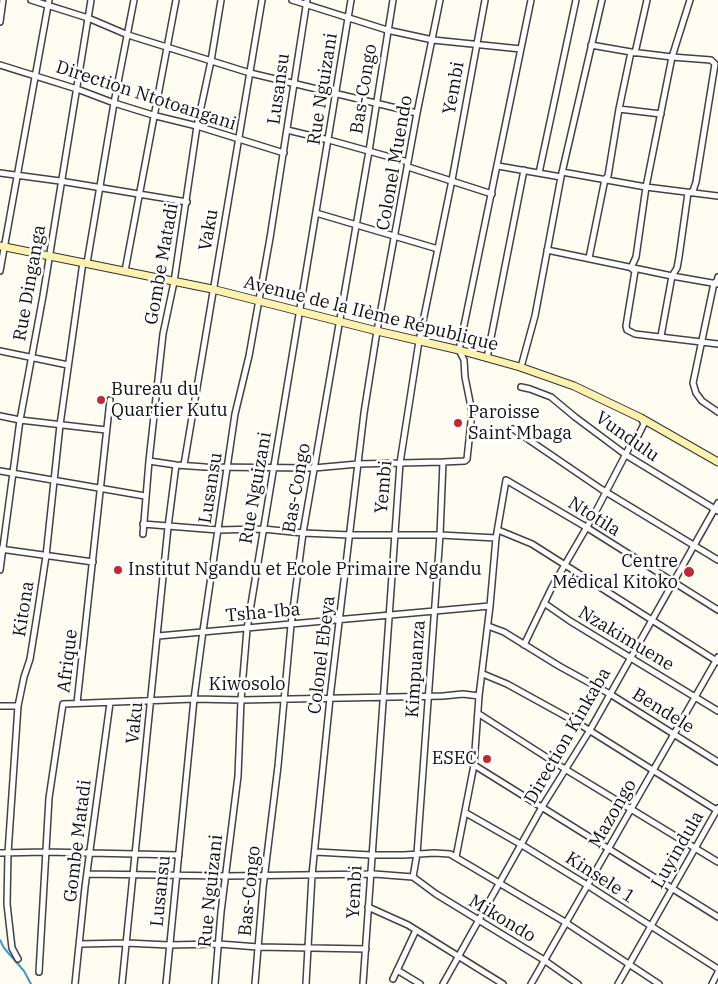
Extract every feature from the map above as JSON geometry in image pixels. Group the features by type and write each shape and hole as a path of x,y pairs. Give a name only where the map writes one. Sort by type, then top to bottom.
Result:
{"street":[{"path":"0,22 3,0"},
{"path":"31,0 48,2 128,34 250,73 417,113"},
{"name":"Rue Dinganga","path":"0,570 30,357 78,89 91,0"},
{"name":"Kitona","path":"18,959 12,948 7,904 8,853 18,706 24,676 30,659 46,556 68,365 85,262 134,0"},
{"path":"125,271 156,116 176,0"},
{"name":"Gombe Matadi","path":"143,534 145,496 163,334 174,282 197,126 211,61 221,0"},
{"name":"Vaku","path":"184,465 262,0"},
{"path":"292,0 307,2 348,18 387,30 432,40 521,49"},
{"name":"Rue Nguizani","path":"215,984 238,776 241,700 248,628 351,0"},
{"name":"Bas-Congo","path":"255,984 278,766 283,698 303,533 393,0"},
{"name":"Colonel Muendo","path":"377,331 440,0"},
{"name":"Yembi","path":"363,984 400,463 419,341 452,180 485,0"},
{"path":"149,462 176,466 228,468 274,466 314,468 358,464 465,461 468,456 472,412 465,377 464,360 459,350 531,0"},
{"path":"539,173 576,0"},
{"path":"523,368 521,367 535,316 562,174 602,0"},
{"path":"589,258 604,179 608,176 619,109 647,0"},
{"path":"631,268 636,256 646,187 672,57 690,0"},
{"path":"0,271 2,246 18,174 48,2"},
{"name":"Lusansu","path":"166,984 194,699 203,631 235,414 249,356 284,153 307,2"},
{"path":"591,45 672,57 711,60 715,64 696,182 693,191 688,192"},
{"name":"Direction Ntotoangani","path":"0,65 78,89 114,103 284,153"},
{"path":"619,109 661,114"},
{"path":"287,130 369,151 492,194"},
{"path":"498,166 718,196"},
{"path":"487,358 524,170"},
{"path":"0,172 187,202"},
{"path":"661,336 672,276 678,263 688,192"},
{"path":"316,213 438,249"},
{"name":"Avenue de la IIème République","path":"2,246 212,290 459,350 523,368 563,381 641,418 718,462"},
{"path":"547,250 716,284"},
{"path":"631,268 635,272 626,326 627,330 635,334 718,344"},
{"path":"718,277 693,384 702,402 718,412"},
{"name":"Colonel Ebeya","path":"305,982 312,875 316,852 330,698 358,464 377,331"},
{"path":"0,351 68,365"},
{"name":"Vundulu","path":"521,388 530,389 551,397 626,455 716,510"},
{"name":"Afrique","path":"38,972 49,798 62,706 64,704 77,703 110,400"},
{"path":"0,416 106,430"},
{"path":"524,645 565,564 644,424 641,418"},
{"path":"513,429 606,492 718,560"},
{"name":"Kimpuanza","path":"413,877 417,854 440,535 443,462"},
{"name":"Vaku","path":"122,984 168,527 176,466"},
{"path":"0,471 145,496"},
{"name":"Ntotila","path":"498,530 506,480 586,527 718,610"},
{"name":"Direction Kinkaba","path":"442,984 542,807 590,730 716,510 718,503"},
{"path":"144,524 218,530 263,529 350,535 440,535 496,538"},
{"path":"456,858 474,765 479,696 498,530 532,544 717,660"},
{"path":"2,549 93,562"},
{"name":"Nzakimuene","path":"544,603 570,621 718,711"},
{"name":"Tsha-Iba","path":"158,636 490,606"},
{"name":"Bendele","path":"488,626 504,632 610,694 718,762"},
{"name":"Mazongo","path":"531,984 717,660"},
{"path":"483,674 507,684 590,730 718,810"},
{"name":"Kiwosolo","path":"77,703 463,694 479,696"},
{"name":"Gombe Matadi","path":"75,984 87,874 110,703"},
{"path":"0,706 18,706"},
{"path":"479,714 718,862"},
{"path":"474,765 718,917"},
{"name":"Luyindula","path":"618,984 718,810"},
{"name":"Kinsele 1","path":"466,813 587,885 718,970"},
{"path":"0,853 46,852 179,855"},
{"path":"316,852 371,855 450,854 565,922 659,984"},
{"path":"87,874 226,876 371,874 413,877"},
{"name":"Mikondo","path":"413,877 478,922 544,960 578,984"},
{"path":"368,908 408,925 503,984"},
{"path":"393,979 416,930"},
{"path":"80,944 220,944 258,947 366,949"},
{"path":"397,970 420,984"},
{"path":"712,984 718,970"},
{"path":"299,984 305,982"}],"waterway":[{"path":"0,940 4,948 24,971 31,984"}],"place":[{"name":"Bureau du Quartier Kutu","path":"101,400"},
{"name":"Paroisse Saint Mbaga","path":"458,423"},
{"name":"Institut Ngandu et Ecole Primaire Ngandu","path":"118,570"},
{"name":"Centre Médical Kitoko","path":"689,572"},
{"name":"ESEC","path":"487,759"}]}
